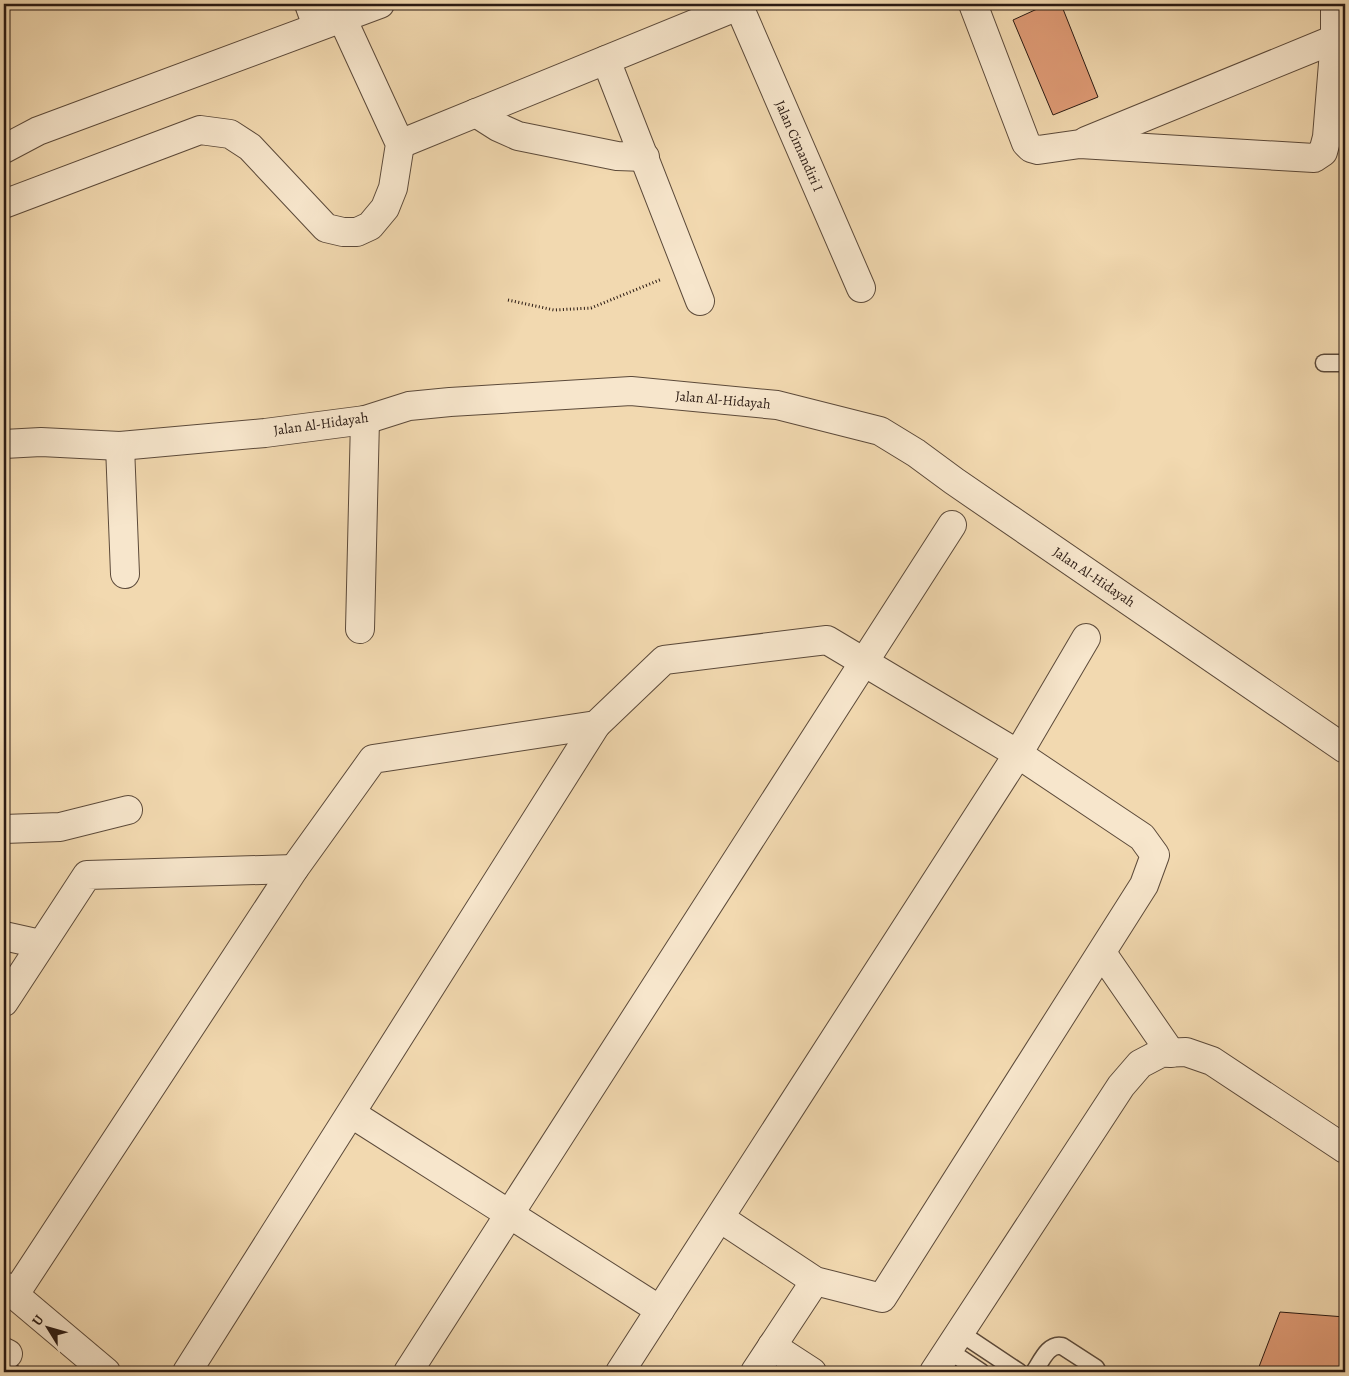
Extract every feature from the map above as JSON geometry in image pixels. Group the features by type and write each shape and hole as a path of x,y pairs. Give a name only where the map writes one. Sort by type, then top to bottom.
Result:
{"street":[{"path":"973,4 1026,143 1031,148 1038,150 1080,144 1314,158 1323,152 1325,144 1340,39 1335,4"},
{"path":"400,144 738,5"},
{"name":"Jalan Cimandiri I","path":"738,5 861,288"},
{"path":"4,148 38,132 346,11 400,144 398,164 385,208 370,226 357,232 343,232 326,228 250,147 230,134 200,130 4,204"},
{"path":"1080,144 1340,39"},
{"path":"606,60 700,301"},
{"path":"476,113 498,127 518,136 617,156 644,157"},
{"name":"Jalan Al-Hidayah","path":"4,444 41,442 120,446 265,433 364,420 409,406 631,391 777,405 880,431 916,453 1345,749"},
{"path":"360,629 364,420"},
{"path":"120,446 125,574"},
{"path":"408,1372 952,525"},
{"path":"620,1372 1018,754 1086,638"},
{"path":"187,1372 352,1114 596,725 664,660 827,640 1018,754 1142,837 1155,855 1144,886 882,1298 815,1282 720,1218"},
{"path":"106,1372 10,1290 294,869 373,759 596,725"},
{"path":"4,829 60,827 128,810"},
{"path":"4,1002 40,944 87,875 294,869"},
{"path":"4,936 40,944"},
{"path":"1102,953 1171,1053"},
{"path":"943,1359 1121,1086 1140,1064 1161,1053 1186,1052 1212,1061 1345,1149"},
{"path":"352,1114 660,1310"},
{"path":"754,1372 815,1282"},
{"path":"772,1346 812,1372"}],"lane":[{"path":"1324,363 1345,363"},
{"path":"1034,1372 1051,1347 1056,1345 1062,1346 1096,1368 1098,1372"},
{"path":"943,1359 981,1372"},
{"path":"943,1359 1019,1372"}],"path":[{"path":"508,300 554,310 591,308 688,268"}],"building":[{"path":"1048,4 1061,4 1098,97 1053,115 1013,20"},
{"path":"1280,1312 1345,1317 1345,1372 1257,1372"},
{"path":"17,1365 27,1372 12,1372"}]}
